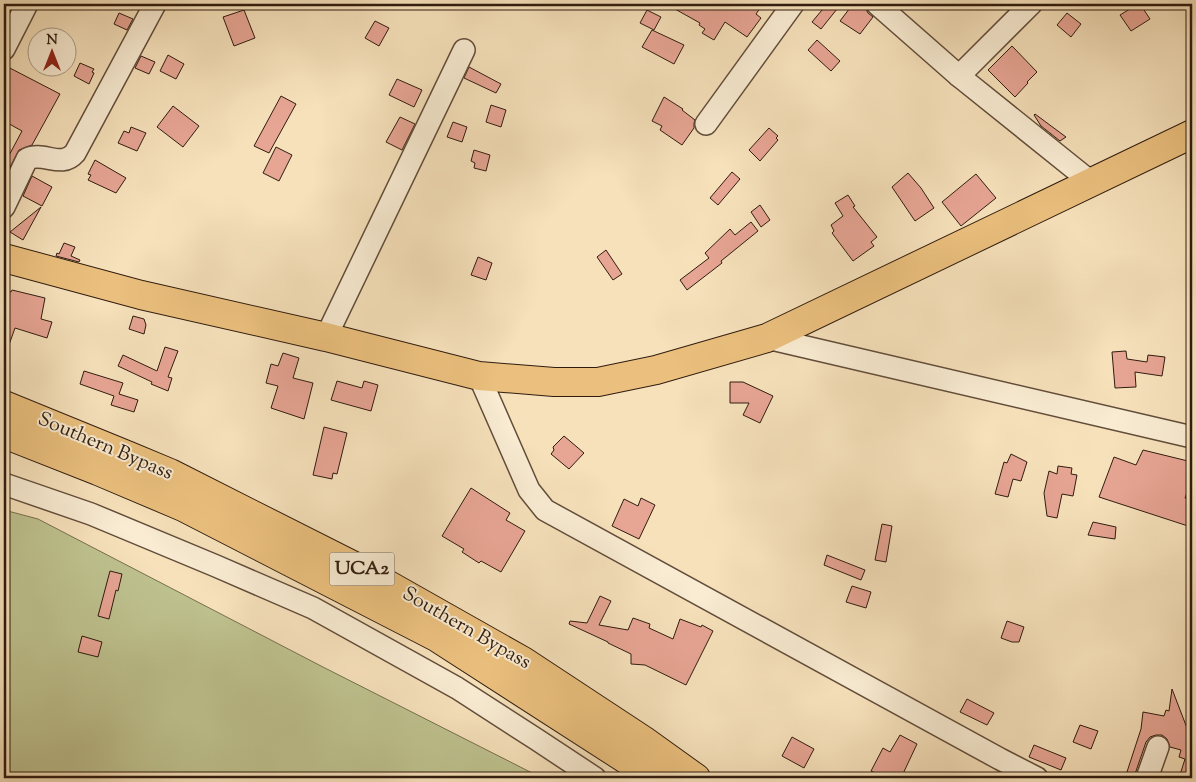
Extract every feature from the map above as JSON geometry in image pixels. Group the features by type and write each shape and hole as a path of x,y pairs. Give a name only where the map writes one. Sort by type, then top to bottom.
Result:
{"main road":[{"path":"4,258 141,296 326,337 479,376 554,382 598,382 656,370 767,338 1192,134"},
{"name":"Southern Bypass","path":"4,405 170,474 362,570 523,660 643,740 696,778"},
{"name":"Southern Bypass","path":"4,434 183,507 436,637 655,778"}],"street":[{"path":"4,49 27,4"},
{"path":"4,206 27,159 37,156 64,160 70,159 75,153 155,4"},
{"path":"706,124 793,4"},
{"path":"877,4 959,76 1091,182"},
{"path":"959,76 1031,4"},
{"path":"326,337 464,50"},
{"path":"767,338 1192,437"},
{"path":"479,376 529,490 545,510 1004,771 1037,778"},
{"path":"4,484 91,514 313,608 457,688 536,738 594,778"},
{"path":"1147,778 1158,747"}],"green space":[{"path":"4,510 38,519 542,778 4,778"}],"building":[{"path":"666,4 763,4 756,14 761,18 747,37 725,22 714,40 702,33 705,29 699,25 700,23"},
{"path":"827,4 841,4 821,29 812,22"},
{"path":"853,4 860,4 865,7 873,17 860,34 840,21"},
{"path":"1140,4 1150,19 1131,31 1120,15"},
{"path":"244,10 255,38 234,46 223,17"},
{"path":"647,10 661,17 654,30 640,23"},
{"path":"119,13 133,19 127,30 114,24"},
{"path":"1067,13 1081,24 1071,37 1057,25"},
{"path":"375,21 389,28 379,46 365,38"},
{"path":"652,30 684,45 674,64 642,47"},
{"path":"817,40 840,61 831,71 808,50"},
{"path":"1012,46 1037,72 1015,97 988,70"},
{"path":"168,55 184,64 176,79 160,71"},
{"path":"141,56 155,62 149,74 135,68"},
{"path":"80,63 94,69 89,84 78,78"},
{"path":"4,65 60,94 32,145 19,150 6,175 4,172 8,162 6,161 22,131 4,121"},
{"path":"469,67 501,84 496,93 464,78"},
{"path":"397,79 422,90 414,107 389,95"},
{"path":"281,96 296,104 269,153 254,146"},
{"path":"664,97 683,109 695,120 694,128 682,145 660,130 662,126 652,121"},
{"path":"491,105 506,110 501,127 486,122"},
{"path":"173,106 199,126 183,147 157,127"},
{"path":"1035,114 1066,137 1060,141 1041,126"},
{"path":"400,117 415,124 402,150 386,142"},
{"path":"453,122 467,127 462,142 447,137"},
{"path":"131,127 146,133 137,151 118,143 124,131 129,133"},
{"path":"769,128 778,136 776,138 778,140 760,161 749,150"},
{"path":"276,147 292,155 279,181 263,173"},
{"path":"474,150 490,155 486,171 474,168 475,163 471,161"},
{"path":"95,160 126,178 116,193 88,180 91,175 88,174"},
{"path":"732,172 740,179 718,205 710,198"},
{"path":"908,173 934,208 915,221 892,187"},
{"path":"976,174 996,198 961,226 942,202"},
{"path":"32,176 52,187 42,206 23,196"},
{"path":"848,195 855,206 853,207 877,237 871,242 874,246 853,261 832,233 834,231 831,225 843,216 835,203"},
{"path":"760,205 770,220 761,227 751,212"},
{"path":"41,207 23,240 10,232"},
{"path":"751,222 758,231 721,261 722,263 687,290 680,280 709,258 705,253 730,229 735,235"},
{"path":"64,243 75,247 71,256 80,260 79,262 56,256 57,253 59,254"},
{"path":"606,250 622,274 613,280 597,257"},
{"path":"478,257 492,263 486,280 471,275"},
{"path":"4,290 11,292 12,290 45,298 41,319 52,322 47,338 15,328 5,356 4,356"},
{"path":"133,316 144,319 146,325 144,334 129,329"},
{"path":"165,347 178,351 168,377 172,378 168,391 118,366 123,355 157,371"},
{"path":"1126,351 1127,359 1147,362 1148,355 1165,357 1162,376 1135,372 1136,387 1115,388 1112,352"},
{"path":"283,353 299,358 293,378 313,383 304,419 271,408 278,386 266,383 271,364 278,366"},
{"path":"84,371 123,383 119,394 138,400 134,412 111,405 114,396 80,384"},
{"path":"337,381 362,388 364,381 378,385 371,411 331,400"},
{"path":"730,382 743,382 773,396 760,423 743,415 749,403 730,403"},
{"path":"324,427 347,433 337,474 333,473 332,479 313,475"},
{"path":"564,436 584,453 569,469 551,454 554,450 553,447"},
{"path":"1143,450 1192,462 1192,480 1185,498 1192,501 1192,518 1188,526 1099,497 1114,457 1136,465"},
{"path":"1011,454 1027,462 1021,481 1013,479 1008,497 995,494 1004,462 1007,463"},
{"path":"1058,466 1072,468 1071,474 1077,475 1073,496 1062,494 1057,518 1047,516 1044,493 1049,471 1057,474"},
{"path":"471,488 510,513 506,520 525,531 501,572 481,561 479,563 462,552 464,549 442,536"},
{"path":"641,498 655,505 639,539 612,526 624,499 638,506"},
{"path":"1093,522 1116,527 1115,539 1088,535"},
{"path":"882,524 892,526 886,562 875,560"},
{"path":"827,555 865,570 861,580 824,565"},
{"path":"110,571 122,574 109,619 98,616"},
{"path":"852,586 871,592 866,608 846,602"},
{"path":"600,596 611,601 599,625 628,630 633,618 650,624 649,628 673,639 680,619 701,627 702,625 713,631 686,685 645,665 631,664 631,654 569,624 570,621 587,623"},
{"path":"1007,621 1024,627 1019,642 1012,642 1001,638"},
{"path":"82,636 102,642 98,657 78,652"},
{"path":"1172,689 1187,728 1188,722 1192,723 1192,778 1179,778 1185,759 1179,757 1181,750 1170,747 1167,739 1162,735 1156,735 1150,737 1146,742 1135,778 1125,778 1141,729 1143,712 1164,716 1166,710 1169,711"},
{"path":"967,699 994,713 987,725 960,712"},
{"path":"1080,725 1098,731 1091,749 1073,742"},
{"path":"900,735 917,744 901,778 886,778 871,771 883,748 890,752"},
{"path":"792,737 814,749 804,768 782,756"},
{"path":"1034,745 1066,758 1061,770 1029,757"}]}
